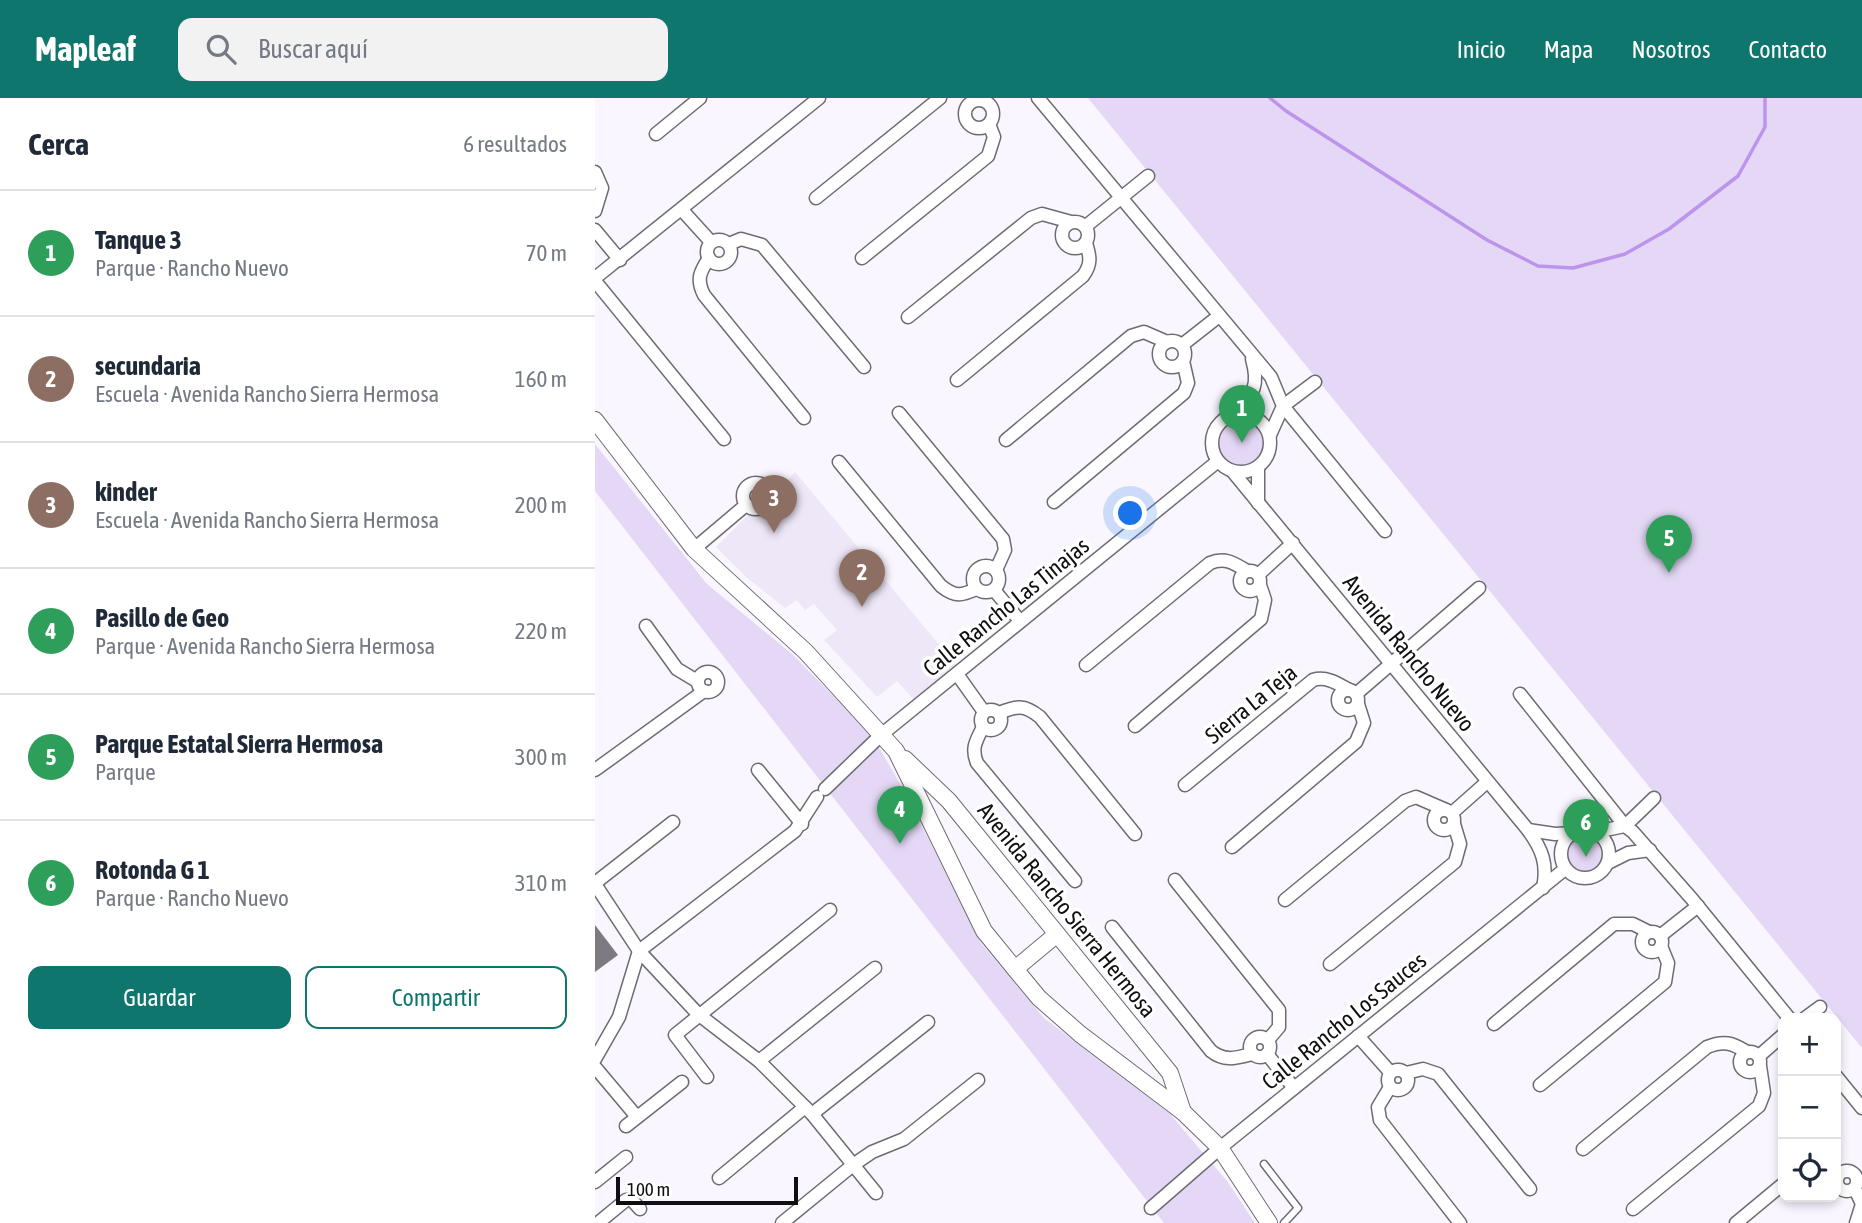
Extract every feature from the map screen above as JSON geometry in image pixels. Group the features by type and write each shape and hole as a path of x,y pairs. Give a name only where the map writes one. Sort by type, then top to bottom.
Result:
{"street":[{"path":"656,134 700,98"},
{"path":"724,439 595,279 819,98"},
{"path":"816,198 940,98"},
{"path":"1038,98 1271,377 1283,406 1385,531"},
{"path":"862,258 988,156 994,137 989,124 994,102 967,100 965,112 968,123 979,128 989,124"},
{"path":"595,172 602,188 595,211 595,228 620,260"},
{"path":"1086,226 1148,176"},
{"path":"682,210 711,242"},
{"path":"908,317 1031,218 1042,214 1086,226"},
{"path":"1071,222 1062,231 1065,243 1076,248 1086,243"},
{"path":"957,380 1083,276 1089,268 1090,256 1086,243 1086,226"},
{"path":"729,244 731,257 726,262 713,262 709,258 707,252 711,242 717,240 729,244 741,239 762,245 864,367"},
{"path":"709,258 700,273 698,284 704,295 804,418"},
{"path":"1182,345 1219,316"},
{"path":"1006,440 1131,336 1144,332 1167,342"},
{"path":"1055,502 1184,393 1188,383 1182,345 1175,341 1162,345 1160,359 1171,367 1183,361"},
{"path":"1251,355 1258,379 1248,398 1233,415 1223,420 1212,439 1218,461 1233,472 1246,473 1267,460 1271,448 1270,435 1283,406 1315,382"},
{"path":"899,413 1003,539 1005,550 996,570 998,584 994,590 985,593 976,589 973,583 977,570 983,566 996,570"},
{"path":"1233,415 1256,417 1270,435"},
{"name":"Avenida Rancho Sierra Hermosa","path":"595,420 694,549 806,652 896,751 949,801 1170,1073 1183,1112"},
{"name":"Calle Rancho Las Tinajas","path":"801,824 821,793 881,735 1218,461"},
{"path":"839,462 941,586 952,595 962,596 976,589"},
{"path":"1258,468 1258,504"},
{"name":"Avenida Rancho Nuevo","path":"1233,472 1542,849"},
{"path":"694,549 746,505"},
{"path":"1255,577 1293,544"},
{"path":"1086,665 1210,563 1219,559 1230,561 1255,577 1265,600 1261,619 1135,726"},
{"path":"1232,847 1356,742 1364,723 1354,696 1479,588"},
{"path":"994,590 1020,621"},
{"path":"595,769 701,686 677,669 646,626"},
{"path":"957,674 984,712"},
{"name":"Sierra La Teja","path":"1185,785 1313,680 1320,678 1332,681 1354,696"},
{"path":"1520,694 1625,826 1650,850 1698,906 1785,1013"},
{"path":"999,713 1017,706 1028,707 1040,717 1135,834"},
{"path":"984,712 995,710 999,713"},
{"path":"984,712 981,722 983,727 989,730 1000,725 999,713"},
{"path":"983,727 974,744 973,753 977,763 1075,881"},
{"name":"Avenida Rancho Sierra Hermosa","path":"896,751 984,931 1039,998 1080,1034 1183,1112 1220,1148 1269,1223"},
{"path":"595,1059 619,1017 639,951 801,824 758,770"},
{"path":"1451,816 1487,782"},
{"path":"1285,900 1405,801 1416,797 1429,800 1451,816 1460,844 1455,862 1330,964"},
{"path":"1528,830 1555,834 1583,830 1595,832 1625,826 1654,798"},
{"path":"673,822 595,883 639,951 698,1014 759,1061 809,1111 876,1194"},
{"path":"1595,832 1608,845 1608,863"},
{"path":"1563,864 1565,840 1573,833"},
{"path":"1542,849 1579,878 1588,879 1597,876 1608,863 1628,853 1650,850"},
{"path":"1542,849 1546,873 1543,888"},
{"name":"Calle Rancho Los Sauces","path":"1151,1208 1220,1148 1543,888 1563,864"},
{"path":"1175,880 1279,1010 1279,1027 1268,1040"},
{"path":"1657,938 1698,906"},
{"path":"707,1077 675,1035 829,910"},
{"path":"1494,1024 1614,924 1633,924 1657,938 1668,964 1665,982 1540,1085"},
{"path":"1112,927 1212,1051 1219,1057 1231,1059 1252,1054"},
{"path":"1015,969 1058,934"},
{"path":"759,1061 875,968"},
{"path":"1812,1013 1820,1007"},
{"path":"719,1178 928,1022"},
{"path":"1261,1036 1268,1040 1270,1045 1267,1054 1257,1057 1252,1054 1249,1045 1252,1039 1261,1036"},
{"path":"1358,1036 1390,1072"},
{"path":"1755,1058 1778,1039"},
{"path":"1583,1149 1707,1047 1720,1042 1731,1043 1755,1058 1764,1093 1759,1106 1633,1209"},
{"path":"1267,1054 1294,1088"},
{"path":"595,1067 638,1117"},
{"path":"1406,1073 1423,1069 1438,1074 1530,1189"},
{"path":"1401,1070 1406,1073 1408,1079 1402,1090 1390,1087 1387,1082 1390,1072 1401,1070"},
{"path":"782,1223 853,1165 872,1152 904,1139 978,1080"},
{"path":"626,1126 682,1082"},
{"path":"1841,1082 1862,1108"},
{"path":"1390,1087 1378,1107 1380,1120 1459,1223"},
{"path":"595,1182 627,1157"},
{"path":"1851,1174 1862,1204 1856,1223"},
{"path":"1736,1223 1778,1188"},
{"path":"598,1223 626,1200 631,1199 640,1209"}],"lane":[{"path":"1264,1164 1298,1208 1283,1223"}],"shaded area":[{"path":"1088,98 1862,98 1862,1048 1841,1022 1841,1013 1833,1013"},
{"path":"1242,419 1252,421 1260,427 1266,435 1266,455 1260,463 1252,469 1242,471 1232,469 1224,463 1218,455 1216,445 1218,435 1224,427 1232,421"},
{"path":"595,444 707,584 792,654 871,734 902,787 981,943 1044,1018 1170,1114 1227,1181 1255,1223 1164,1223 595,491"},
{"path":"795,472 956,665 916,702 897,681 877,697 824,640 837,630 814,604 805,610 797,600 785,608 746,577 716,547 749,514 771,514 779,490"},
{"path":"1586,837 1600,842 1605,856 1600,870 1586,875 1572,870 1567,856 1572,842"}],"building":[{"path":"595,925 618,955 595,972"}],"waterway":[{"path":"1270,98 1286,111 1487,240 1538,266 1573,268 1625,254 1669,229 1738,176 1765,127 1765,98"}],"place":[{"name":"Tanque 3","path":"1242,443"},
{"name":"kinder","path":"774,533"},
{"name":"Parque Estatal Sierra Hermosa","path":"1669,573"},
{"name":"secundaria","path":"862,607"},
{"name":"Pasillo de Geo","path":"900,844"},
{"name":"Rotonda G 1","path":"1586,857"}]}
